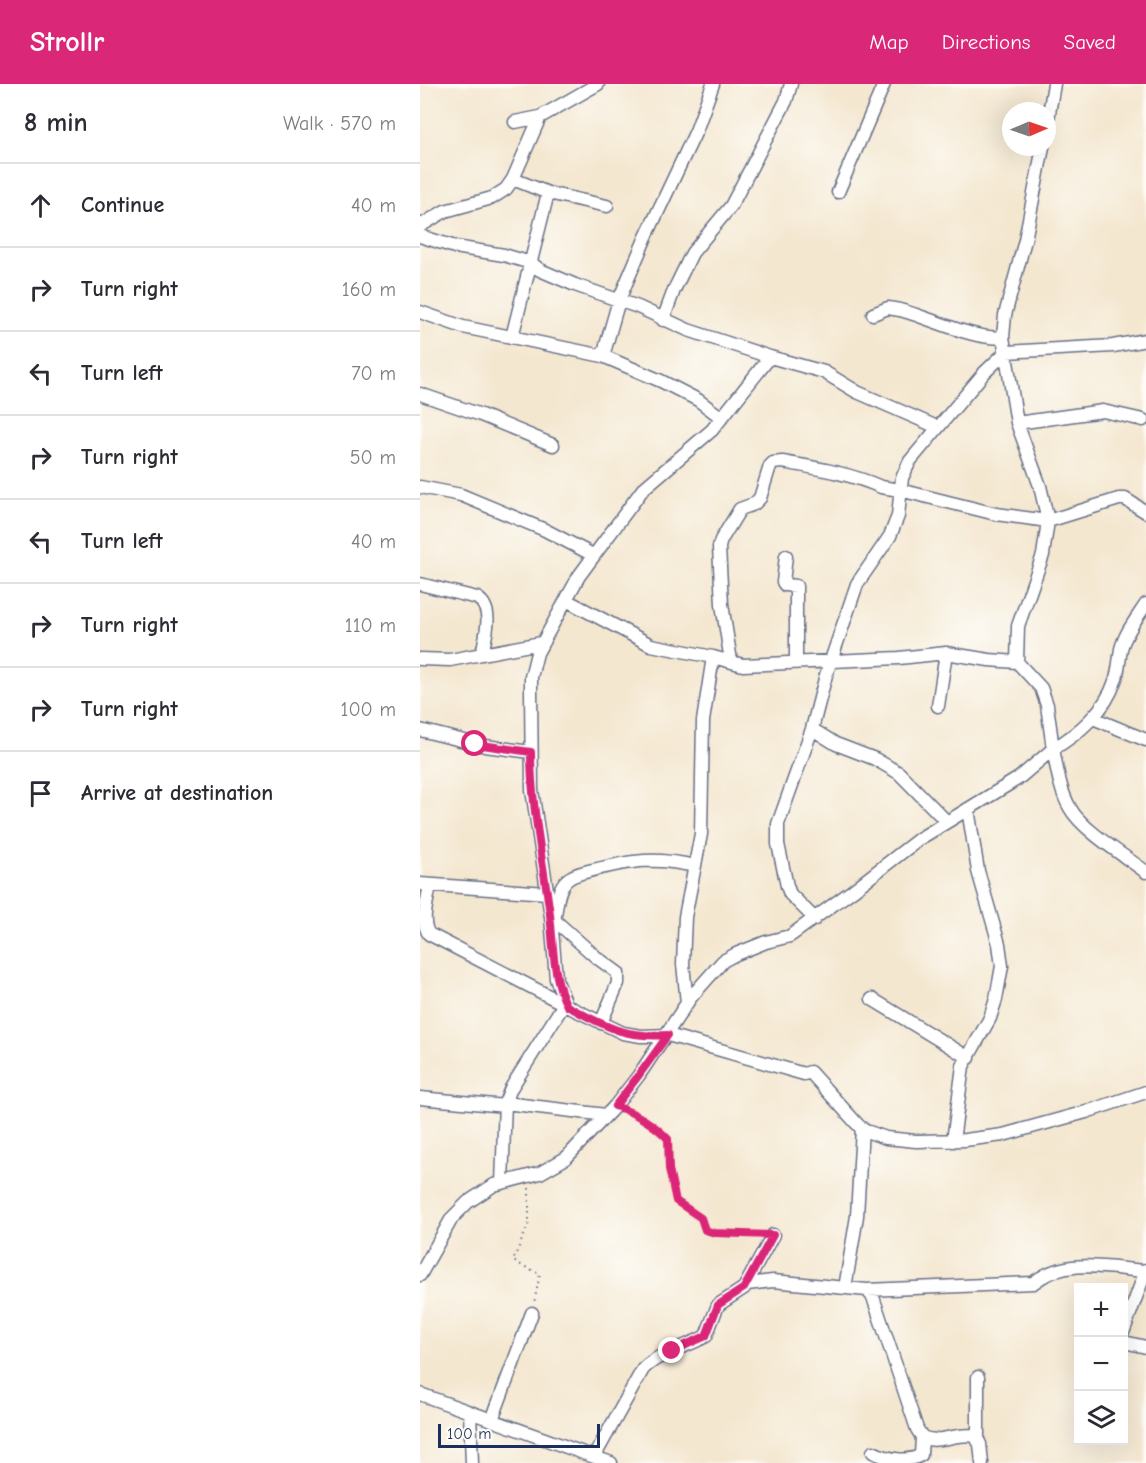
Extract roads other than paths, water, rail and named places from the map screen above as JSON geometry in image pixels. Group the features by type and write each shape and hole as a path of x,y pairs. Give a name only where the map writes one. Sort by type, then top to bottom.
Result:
{"street":[{"path":"515,122 540,117 598,84"},
{"path":"603,356 619,300 696,131 713,84"},
{"path":"663,320 674,290 692,253 731,206 782,110 791,84"},
{"path":"838,192 884,84"},
{"path":"1051,102 1054,84"},
{"path":"420,226 445,211 500,194 506,189 513,179 540,117"},
{"path":"1017,662 1018,626 1043,555 1047,521 1040,486 1017,423 1003,337 1005,315 1028,231 1041,156"},
{"path":"513,179 548,193 607,206"},
{"path":"512,337 548,193"},
{"path":"420,236 455,247 504,255 531,263 540,270 638,307 663,320 770,357 824,372 857,392 937,427"},
{"path":"873,314 888,309 900,310 980,336 1003,337"},
{"path":"420,312 454,325 603,356 662,381 698,400 722,418"},
{"path":"815,919 790,894 778,844 778,824 812,729 826,675 857,584 890,536 898,516 902,478 910,461 984,373 1006,352 1113,346 1146,340"},
{"path":"565,1005 556,980 552,918 532,790 531,676 533,663 541,643 593,555 649,482 722,418 770,357"},
{"path":"420,394 481,415 553,446"},
{"path":"1017,423 1103,411 1143,420"},
{"path":"731,661 722,604 719,547 740,508 754,504 760,498 773,463 782,462 847,474 881,487 996,514 1047,521 1119,499 1125,499 1146,512"},
{"path":"420,487 461,495 545,530 593,555"},
{"path":"786,556 784,585 796,586 796,663"},
{"path":"420,584 477,598 485,605 487,617 482,654"},
{"path":"566,600 651,645 743,665 946,653 1017,662 1041,688 1049,714 1061,787 1071,811 1089,829 1146,872"},
{"path":"420,1275 447,1225 458,1210 486,1190 559,1164 610,1110 639,1075 668,1035 687,1003 716,968 729,957 766,942 790,936 901,851 946,821 1019,778 1093,718 1115,683 1122,647 1146,604"},
{"path":"420,659 450,660 541,643"},
{"path":"938,705 946,653"},
{"path":"687,1003 683,941 687,898 702,822 703,721 713,657"},
{"path":"1093,718 1146,740"},
{"path":"812,729 836,744 881,762 898,773 946,821"},
{"path":"420,730 485,746 531,752"},
{"path":"953,1141 963,1066 990,1018 1002,966 999,944 978,871 968,809"},
{"path":"552,918 563,884 572,877 603,867 645,859 695,866"},
{"path":"547,893 425,884 426,931 565,1005 632,1035 668,1035 790,1068 804,1074 810,1072 862,1128 876,1135 897,1140 953,1141 988,1137 1086,1112 1146,1092"},
{"path":"552,918 618,973 618,983 601,1023"},
{"path":"872,999 969,1059"},
{"path":"502,1183 505,1105 511,1088 565,1005"},
{"path":"420,1098 610,1110"},
{"path":"845,1288 857,1216 862,1128"},
{"path":"594,1457 643,1369 672,1351 706,1336 718,1305 744,1288 773,1235"},
{"path":"747,1284 773,1281 867,1290 1033,1283 1053,1270 1079,1266 1146,1270 1128,1319"},
{"path":"867,1290 873,1297 917,1429 922,1437 921,1455 916,1459 890,1460 873,1452"},
{"path":"492,1420 532,1313"},
{"path":"1128,1343 1146,1347"},
{"path":"978,1377 978,1439 982,1463"},
{"path":"420,1394 611,1463"},
{"path":"470,1412 472,1463"},
{"path":"922,1437 935,1440 970,1435 978,1439"}]}
